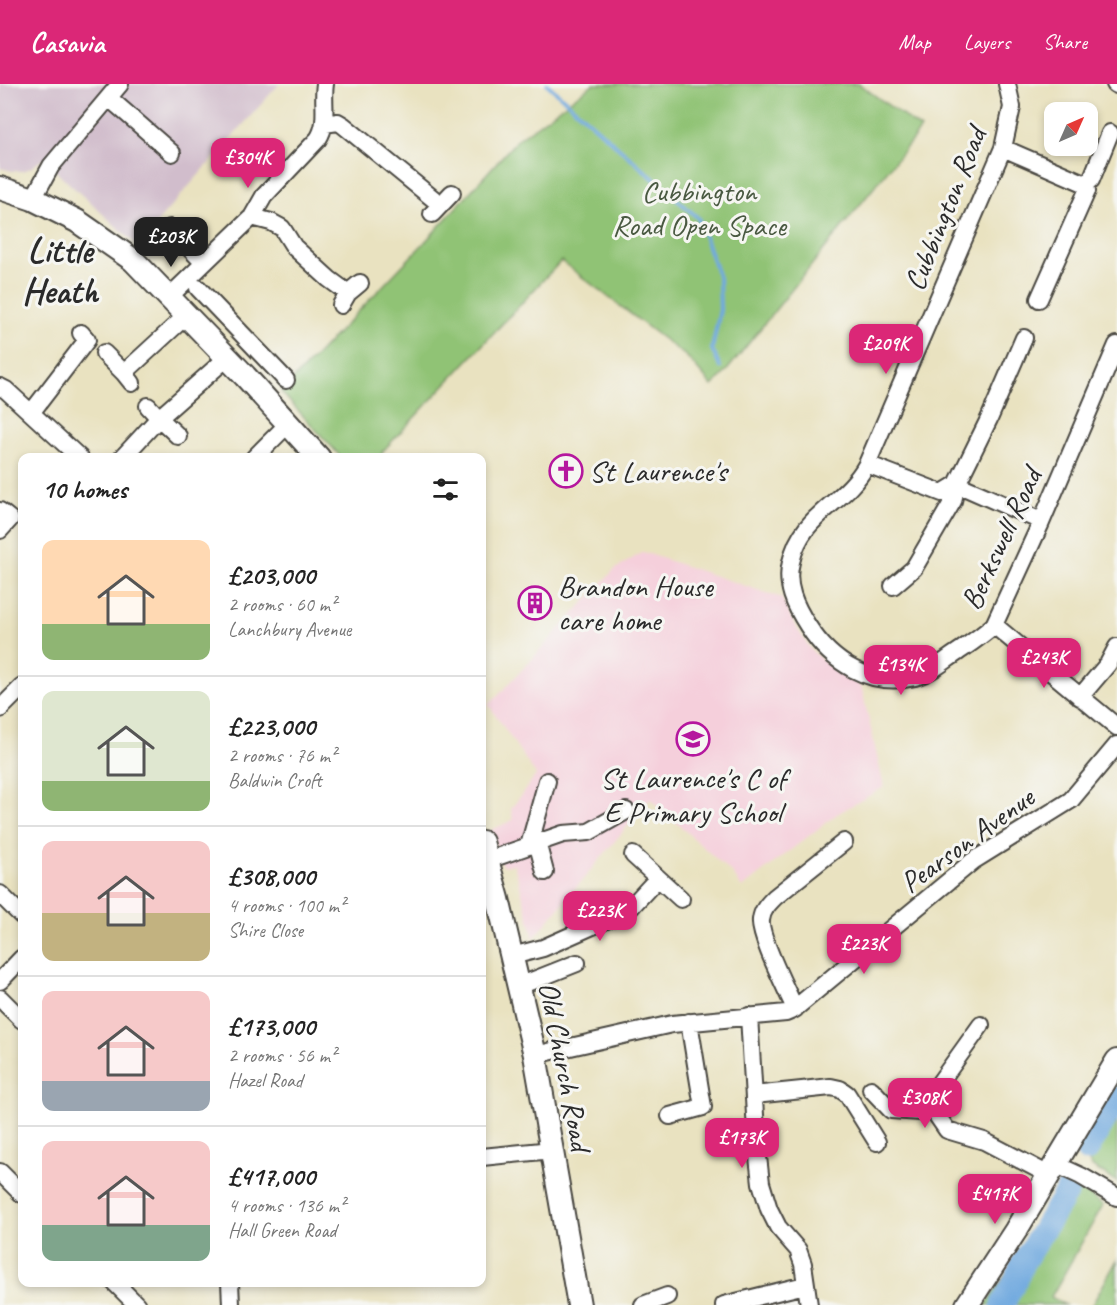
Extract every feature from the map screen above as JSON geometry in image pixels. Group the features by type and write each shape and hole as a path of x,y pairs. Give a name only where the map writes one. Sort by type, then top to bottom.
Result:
{"main road":[{"path":"0,188 33,200 77,221 106,239 133,260 228,357 315,453"},
{"name":"Old Church Road","path":"486,858 535,1055 579,1305"},
{"path":"967,1305 1117,1061"}],"street":[{"path":"33,200 51,166 120,84"},
{"path":"170,296 252,217 264,196 318,139 323,132 325,84"},
{"name":"Cubbington Road","path":"811,631 798,610 791,592 790,565 794,550 801,533 813,519 827,510 849,489 867,464 1003,148 1012,107 1007,84"},
{"path":"109,98 172,153"},
{"path":"324,124 338,122 343,125 442,204"},
{"path":"1086,184 1091,180 1110,133"},
{"path":"1003,148 1086,184"},
{"path":"1039,299 1087,191 1086,184"},
{"path":"252,217 271,222 282,228 294,247 329,279 350,294"},
{"path":"170,228 204,263"},
{"path":"198,288 286,380"},
{"path":"104,353 128,378 187,315"},
{"path":"31,413 87,340 81,333"},
{"path":"893,586 914,568 953,501 957,484 1024,338"},
{"name":"Berkswell Road","path":"811,631 837,659 853,670 886,680 916,676 930,671 985,634 994,625 1117,345"},
{"path":"125,453 153,412 228,357"},
{"path":"245,376 265,358"},
{"path":"0,387 75,453"},
{"path":"153,412 178,436"},
{"path":"259,453 289,423"},
{"path":"867,464 942,493 957,484"},
{"path":"957,484 1041,521"},
{"path":"0,511 10,519 0,530"},
{"path":"994,625 1117,727"},
{"path":"1080,697 1108,664 1117,647"},
{"path":"0,710 18,691"},
{"name":"Pearson Avenue","path":"535,1055 672,1024 786,1013 795,1009 973,861 1071,800 1117,745"},
{"path":"545,872 533,844 547,781"},
{"path":"486,851 533,844 563,834 589,832 626,811"},
{"path":"795,1009 773,960 761,919 765,907 775,897 844,842"},
{"path":"633,855 681,899"},
{"path":"512,956 543,948 622,913 631,907 658,878"},
{"path":"0,894 18,912"},
{"path":"0,981 18,962"},
{"path":"519,987 577,963"},
{"path":"0,998 18,1016"},
{"path":"749,1017 761,1183 769,1209 778,1227 798,1250 803,1264 809,1305"},
{"path":"670,1116 702,1107 689,1022"},
{"path":"981,1025 931,1097 936,1114 947,1130 984,1141 1052,1169 1081,1176 1117,1197"},
{"path":"753,1095 831,1087 840,1089 847,1094 877,1142"},
{"path":"872,1089 891,1110 921,1112 933,1106"},
{"path":"486,1157 552,1150"},
{"path":"0,1172 18,1190"},
{"path":"724,1305 781,1296 805,1285"},
{"path":"119,1287 137,1305"},
{"path":"230,1287 231,1305"},
{"path":"643,1305 667,1296"}],"shaded area":[{"path":"0,84 279,84 137,245 42,159 23,171 0,168"},
{"name":"St Laurence's C of E Primary School","path":"643,552 782,598 794,624 812,651 834,670 861,685 884,787 837,814 742,888 733,874 650,799 534,938 514,864 502,866 491,830 513,820 511,809 536,775 488,704 614,570"}],"green space":[{"name":"Cubbington Road Open Space","path":"593,84 859,84 921,129 712,386 687,357 561,261 382,453 337,453 281,392 424,243 517,140"},
{"path":"1117,1092 1117,1182 1091,1166 1084,1152"},
{"path":"1066,1185 1078,1188 1103,1205 1051,1297 1065,1305 985,1305"},
{"path":"1117,1260 1117,1305 1092,1305"}],"waterway":[{"path":"547,84 698,218 719,278 720,310 712,349 720,367"},
{"path":"1087,1150 1117,1098"},
{"path":"1002,1305 1022,1264 1067,1191"}],"place":[{"name":"St Laurence's","path":"566,471"},
{"name":"Brandon House care home","path":"535,603"},
{"name":"St Laurence's C of E Primary School","path":"693,739"}],"district":[{"name":"Little Heath","path":"60,270"}]}
